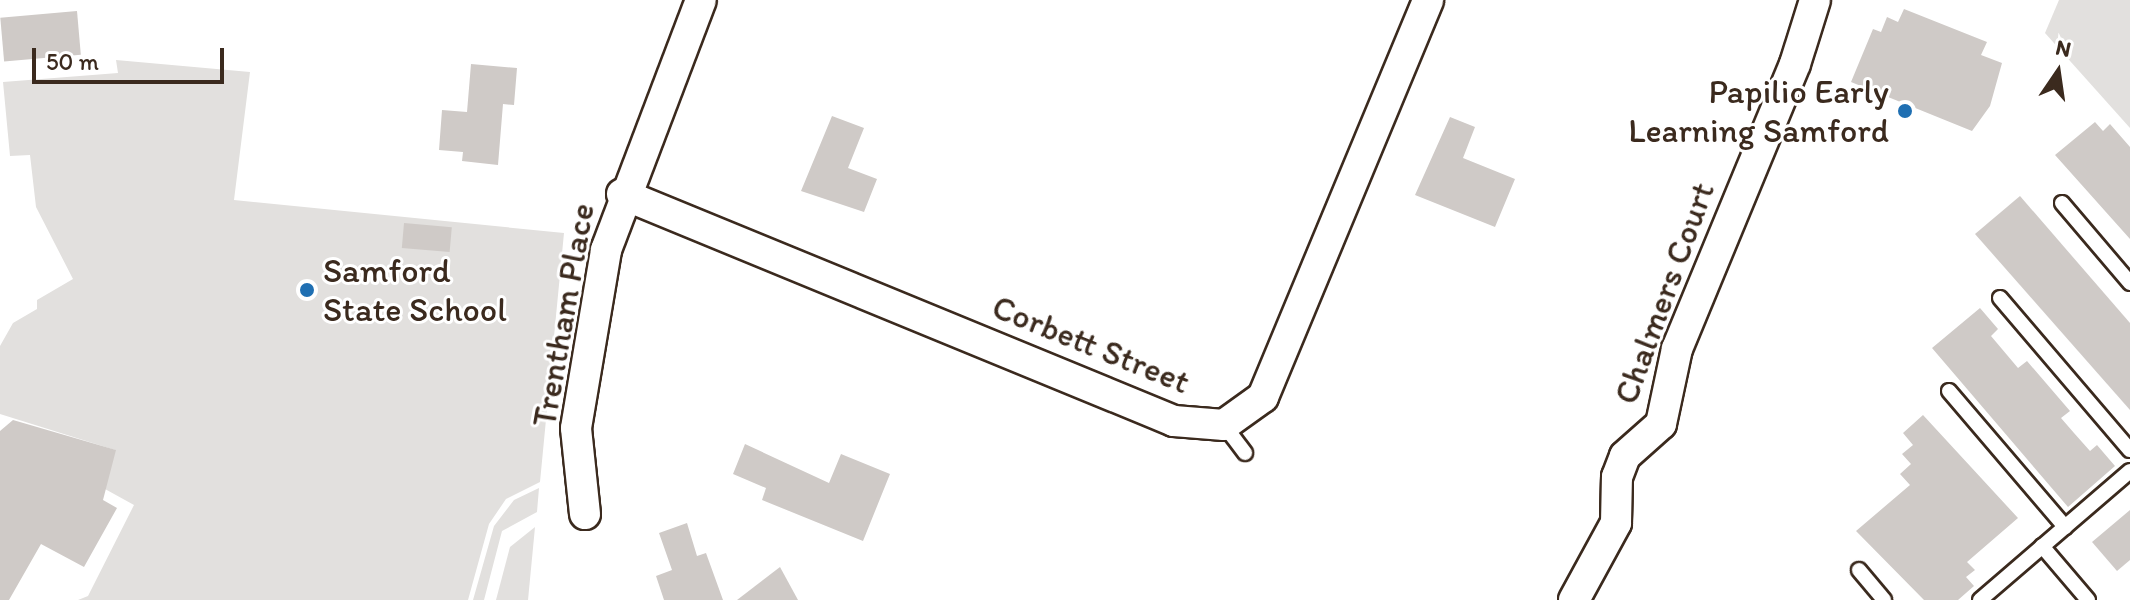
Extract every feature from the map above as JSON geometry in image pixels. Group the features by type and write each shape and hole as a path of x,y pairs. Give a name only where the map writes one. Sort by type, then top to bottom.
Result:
{"street":[{"name":"Trentham Place","path":"585,514 576,428 606,250 622,194 701,0"},
{"name":"Corbett Street","path":"622,194 1174,421 1224,425 1263,397 1428,0"},
{"name":"Chalmers Court","path":"1574,600 1616,523 1617,477 1625,456 1661,424 1677,349 1795,64 1815,0"}],"lane":[{"path":"2062,203 2130,283"},
{"path":"2000,298 2130,450"},
{"path":"1949,391 2065,527"},
{"path":"1224,425 1245,453"},
{"path":"1980,600 2130,471"},
{"path":"2042,546 2088,600"},
{"path":"1859,570 1884,600"}],"shaded area":[{"path":"2059,0 2130,0 2130,128 2045,33"},
{"name":"Samford State School","path":"116,60 250,72 234,200 564,233 540,482 506,499 489,524 468,600 78,600 88,596 134,505 105,489 115,450 0,414 0,346 13,323 37,309 37,300 73,279 36,207 30,155 10,156 3,82 118,73"},
{"path":"539,488 537,512 502,531 484,600 473,600 494,526 514,500"},
{"path":"535,527 528,600 496,600 510,547"}],"building":[{"path":"1904,9 1987,42 1981,55 2002,63 1990,106 1972,131 1851,82 1873,29 1881,32 1887,17 1898,22"},
{"path":"77,11 81,55 4,62 0,18"},
{"path":"471,64 517,68 514,105 503,104 498,165 462,161 463,152 439,150 442,110 467,112"},
{"path":"832,116 864,128 848,168 877,179 864,212 801,191"},
{"path":"1450,117 1475,127 1463,158 1515,179 1495,227 1415,195"},
{"path":"2095,122 2103,131 2110,124 2130,147 2130,239 2055,155"},
{"path":"2020,196 2130,323 2130,410 1975,234"},
{"path":"404,223 452,227 450,252 402,248"},
{"path":"1980,308 1998,329 1991,336 2018,368 2027,361 2070,411 2061,418 2090,451 2097,445 2115,466 2068,507 1932,348"},
{"path":"1923,415 2018,518 1967,562 1975,570 1966,577 1974,586 1958,600 1924,600 1856,531 1910,485 1900,474 1911,464 1902,454 1913,445 1903,433"},
{"path":"13,420 116,450 103,500 117,508 84,567 41,544 9,600 0,600 0,431"},
{"path":"745,444 829,483 841,454 890,474 863,541 762,500 766,488 733,474"},
{"path":"2130,510 2130,560 2117,571 2092,542"},
{"path":"687,523 697,556 706,553 723,600 664,600 656,576 672,570 659,533"},
{"path":"780,567 798,600 737,600"}],"place":[{"name":"Papilio Early Learning Samford","path":"1905,111"},
{"name":"Samford State School","path":"307,290"}]}
